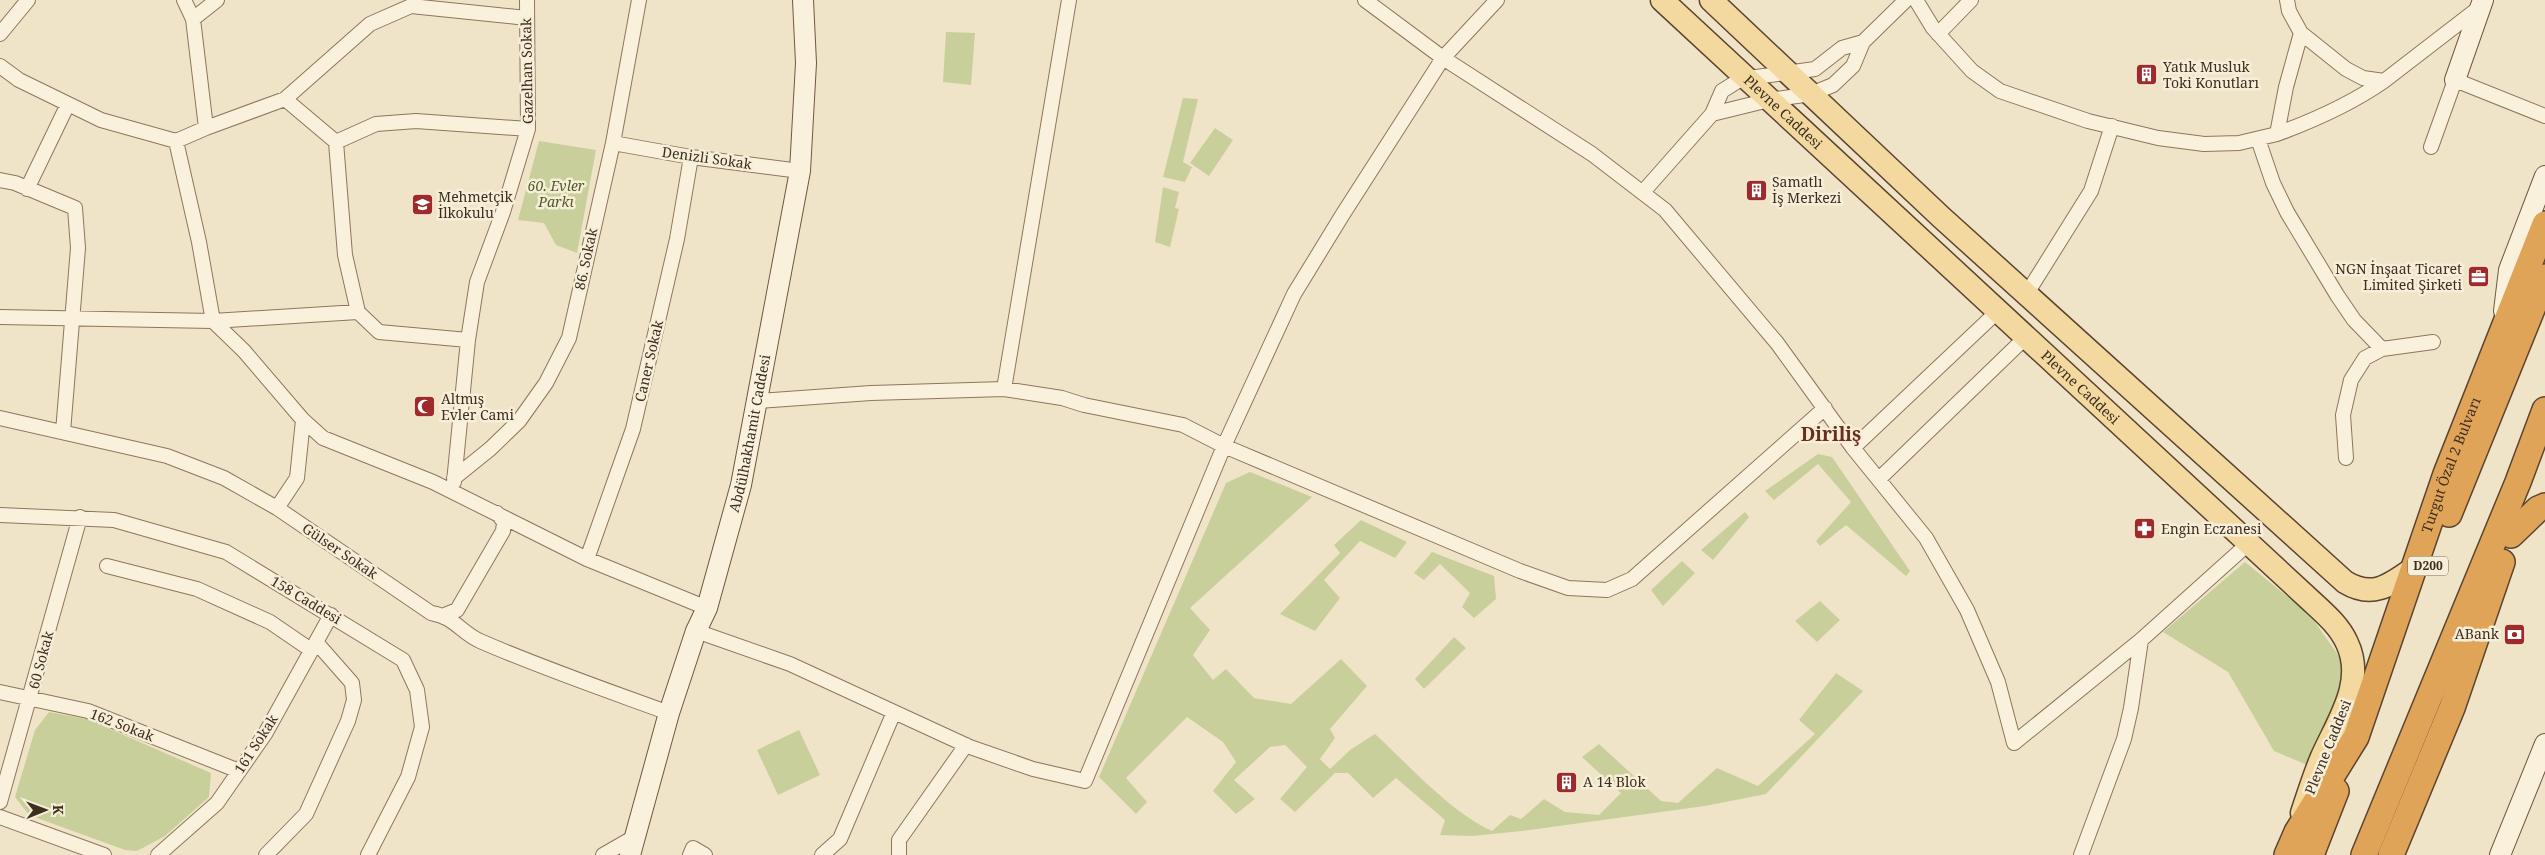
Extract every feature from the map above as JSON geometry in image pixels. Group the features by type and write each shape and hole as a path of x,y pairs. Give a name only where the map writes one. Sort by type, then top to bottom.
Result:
{"highway":[{"name":"Turgut Özal 2 Bulvarı","path":"2287,855 2297,832 2356,737 2446,474 2545,224"},
{"name":"Turgut Özal 2 Bulvarı","path":"2311,855 2356,737 2545,277"},
{"path":"2364,855 2518,482 2545,410"},
{"path":"2391,855 2452,708 2511,535 2545,421"},
{"path":"2511,535 2538,509 2545,506"},
{"path":"2401,855 2410,807"},
{"name":"Turgut Özal 2 Bulvarı","path":"2274,855 2297,832"}],"main road":[{"name":"Abdülhakhamit Caddesi","path":"630,855 669,713 696,631 707,608 740,485 800,171 806,63 802,0"},
{"name":"Plevne Caddesi","path":"1662,0 2025,338 2249,543 2327,616 2340,631 2352,657 2354,670 2347,703 2321,760 2297,832"},
{"path":"1711,0 2026,294 2344,582 2363,590 2373,590 2395,582 2414,568"},
{"path":"2454,80 2482,4"},
{"path":"2500,338 2509,270 2545,176"},
{"path":"2500,855 2545,744"}],"street":[{"path":"0,34 28,0"},
{"path":"184,0 193,19 206,128"},
{"path":"193,19 217,0"},
{"name":"Gazelhan Sokak","path":"453,484 468,340 477,282 503,212 528,130 526,0"},
{"name":"86. Sokak","path":"453,484 520,421 546,382 569,338 613,143 639,0"},
{"path":"1004,389 1069,0"},
{"path":"1365,0 1444,58 1592,154 1643,192 1671,218 1777,343 1853,448 1926,538 1967,610 1998,682 2014,743 2141,640 2249,543"},
{"path":"696,631 790,664 966,745 1033,769 1085,781 1224,446 1294,294 1342,214 1444,58 1497,0"},
{"path":"1712,114 1769,100 1811,94 1832,85 1853,66 1863,42 1906,0"},
{"path":"1916,0 1938,34 1972,71 2000,91 2088,121 2158,138 2204,144 2239,143 2277,134 2311,122 2364,94 2384,81 2482,4"},
{"path":"1938,34 1971,0"},
{"path":"2287,0 2301,34 2346,69 2362,78 2384,81"},
{"path":"0,66 19,80 101,120 176,141 284,99 370,24 411,6 430,4 527,18"},
{"path":"2277,134 2286,87 2301,34"},
{"path":"1643,192 1712,114 1722,91 1746,79 1815,69 1842,48 1863,42"},
{"path":"2431,147 2454,80 2545,116"},
{"path":"284,99 311,119 336,142 345,255 358,312 379,332 468,340"},
{"path":"27,189 68,104"},
{"path":"336,142 376,124 416,121 528,130"},
{"path":"2026,294 2091,191 2112,126"},
{"path":"2258,139 2273,183 2287,212 2354,320 2382,349"},
{"path":"176,141 199,242 213,321 244,351 303,420 323,438 453,484 497,513 587,559 707,608"},
{"name":"Denizli Sokak","path":"613,143 691,157 800,171"},
{"name":"Caner Sokak","path":"587,559 633,429 677,239 691,157"},
{"path":"0,180 15,182 27,189 75,208 78,248 74,320 63,432"},
{"path":"0,317 74,320 213,321 358,312"},
{"path":"1853,448 1997,312"},
{"path":"1879,480 2025,338"},
{"path":"2346,458 2343,415 2351,380 2365,358 2382,349 2433,342"},
{"path":"756,401 872,393 1004,389 1062,398 1084,405 1183,425 1224,446 1520,571 1568,588 1607,590 1632,579 1825,408"},
{"name":"Gülser Sokak","path":"0,418 167,456 224,478 277,508 431,612 445,616 477,640 562,675 669,713"},
{"path":"277,508 297,478 303,420"},
{"path":"445,616 457,610 503,531 504,522 497,513"},
{"name":"158 Caddesi","path":"0,515 80,517 135,524 226,552 403,660 417,690 422,728 408,777 368,855"},
{"name":"60 Sokak","path":"0,802 80,517"},
{"path":"107,566 197,589 270,622 313,646 352,683 354,700 348,721 306,814 266,855"},
{"name":"161 Sokak","path":"158,855 217,803 265,734 330,615"},
{"path":"2081,855 2124,739 2131,708 2141,640"},
{"name":"162 Sokak","path":"0,692 88,711 239,771"},
{"path":"822,855 840,839 894,712"},
{"path":"898,855 899,840 966,745"},
{"path":"0,816 104,855"},
{"path":"603,855 636,836"},
{"path":"690,855 693,848 705,855"}],"green space":[{"path":"946,32 975,33 971,85 943,82"},
{"path":"1183,98 1198,99 1183,162 1192,167 1185,182 1163,177"},
{"path":"1215,128 1233,140 1209,176 1190,163"},
{"name":"60. Evler Parkı","path":"539,141 596,150 577,253 556,245 544,223 518,220"},
{"path":"1163,187 1179,192 1175,208 1179,209 1170,247 1155,242"},
{"path":"1818,454 1832,457 1910,571 1906,576 1846,525 1820,546 1816,541 1851,502 1818,464 1774,500 1765,491"},
{"path":"1250,472 1312,497 1190,608 1210,630 1193,655 1213,680 1226,669 1254,698 1291,704 1341,659 1367,686 1330,729 1335,738 1320,759 1330,769 1350,750 1375,734 1445,800 1460,812 1492,831 1510,815 1521,819 1544,799 1565,812 1599,815 1621,793 1582,757 1599,744 1661,801 1678,803 1717,768 1758,786 1815,734 1799,720 1836,673 1863,691 1766,794 1705,806 1472,836 1440,835 1445,820 1396,778 1373,798 1348,773 1335,773 1295,812 1280,799 1307,767 1285,745 1270,747 1234,780 1255,799 1236,814 1213,791 1236,762 1223,742 1187,717 1126,778 1147,802 1136,814 1099,777 1226,483"},
{"path":"1745,512 1749,517 1713,560 1701,550"},
{"path":"1361,520 1407,542 1395,558 1360,541 1324,580 1340,598 1315,631 1280,614 1340,553 1334,545"},
{"path":"1432,552 1494,576 1496,599 1474,618 1462,607 1470,593 1440,564 1424,580 1414,573"},
{"path":"1682,561 1695,573 1663,606 1651,590"},
{"path":"2245,562 2310,615 2341,659 2342,693 2307,765 2274,751 2228,672 2163,632"},
{"path":"1820,601 1840,620 1817,642 1795,621"},
{"path":"1454,637 1466,648 1424,689 1415,679"},
{"path":"49,712 87,719 211,773 209,797 165,836 137,851 125,850 29,815 15,797 35,730"},
{"path":"799,730 820,775 778,795 757,750"}],"place":[{"name":"Yatık Musluk Toki Konutları","path":"2147,75"},
{"name":"Samatlı İş Merkezi","path":"1756,190"},
{"name":"Mehmetçik İlkokulu","path":"422,205"},
{"name":"NGN İnşaat Ticaret Limited Şirketi","path":"2478,277"},
{"name":"Altmış Evler Cami","path":"425,407"},
{"name":"Engin Eczanesi","path":"2145,529"},
{"name":"ABank","path":"2515,634"},
{"name":"A 14 Blok","path":"1567,782"}],"district":[{"name":"Diriliş","path":"1831,434"}]}
